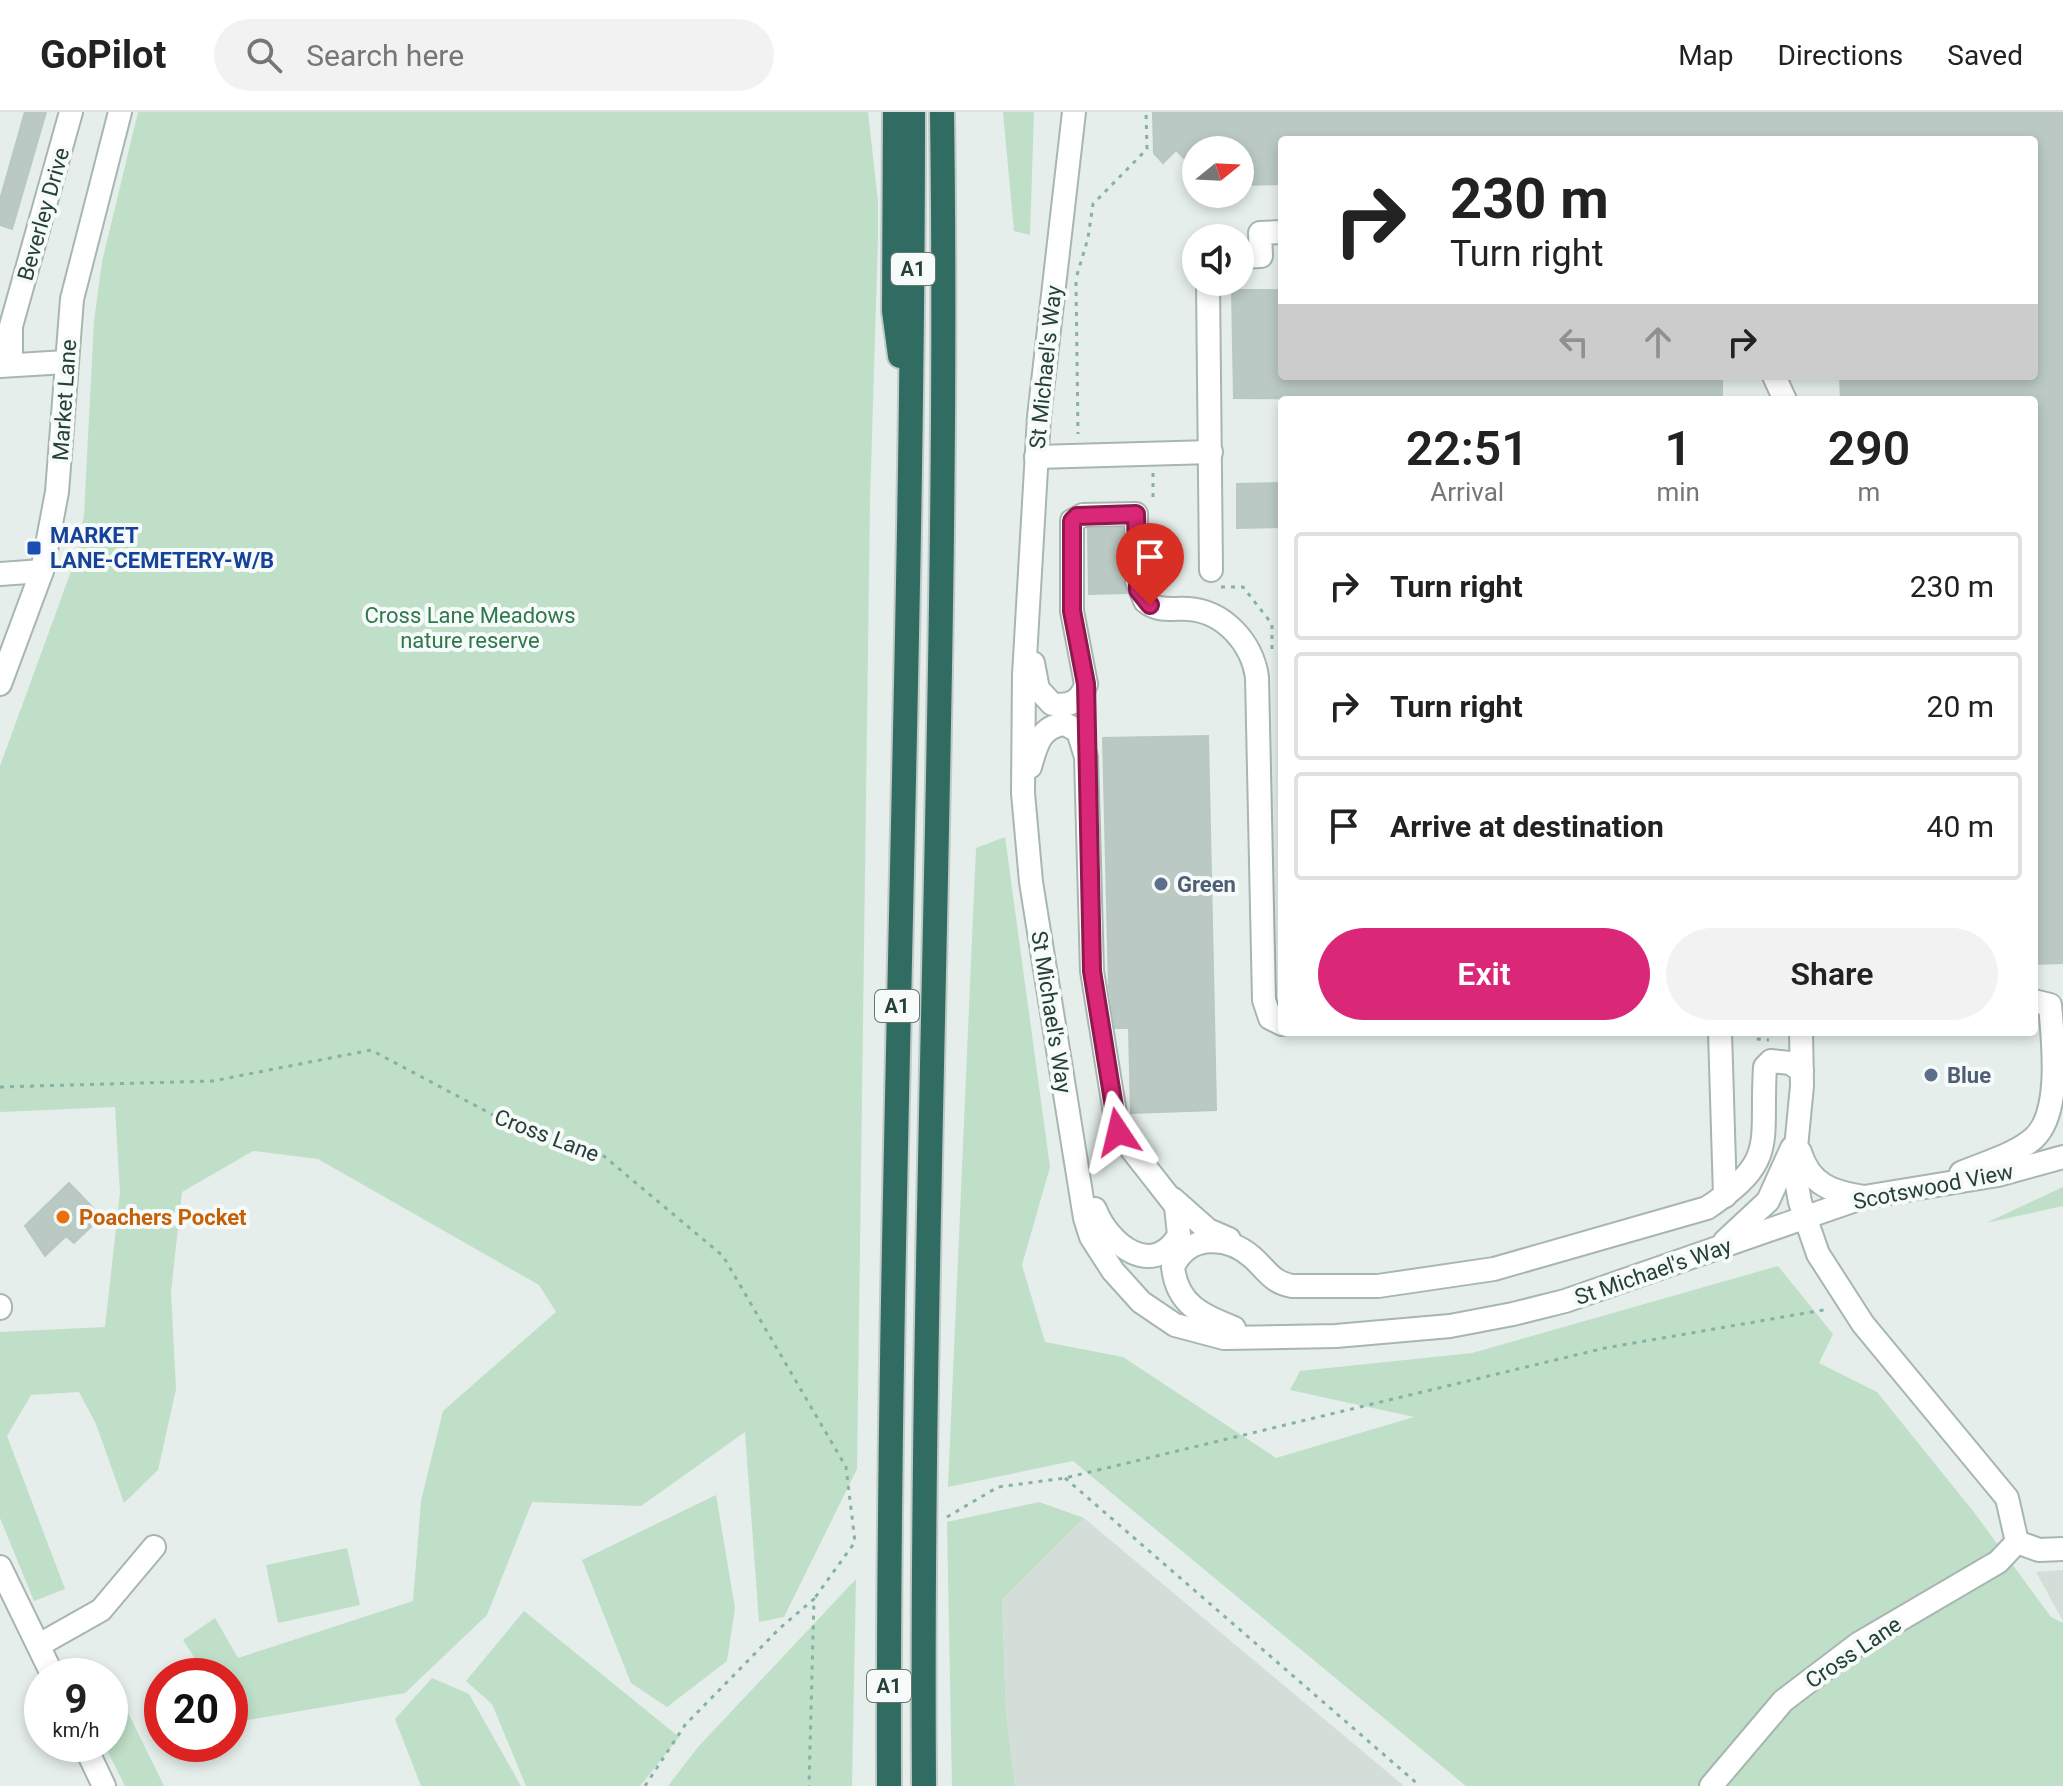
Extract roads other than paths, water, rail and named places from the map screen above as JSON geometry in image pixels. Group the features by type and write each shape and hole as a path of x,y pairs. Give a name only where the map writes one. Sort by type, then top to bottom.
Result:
{"highway":[{"path":"895,112 894,311 908,425"},
{"name":"A1","path":"889,1786 890,1320 908,425 913,319 913,112"},
{"name":"A1","path":"924,1786 926,1317 943,336 942,112"},
{"path":"943,336 956,112"}],"street":[{"name":"Beverley Drive","path":"5,365 11,326 71,112"},
{"name":"Market Lane","path":"0,684 42,571 57,492 72,299 120,112"},
{"name":"St Michael's Way","path":"1074,112 1036,457 1023,793 1031,882 1081,1199 1091,1237 1113,1271 1141,1302 1175,1325 1224,1338 1336,1336 1450,1326 1565,1301 1804,1217"},
{"path":"1254,256 1261,256 1260,233 1278,232"},
{"path":"1208,296 1212,578"},
{"path":"5,365 66,362"},
{"path":"1036,457 1211,452"},
{"path":"1278,1022 1270,1018 1264,1000 1255,666 1237,634 1218,618 1197,610 1156,608 1141,596 1136,514 1077,516 1072,521 1072,611 1085,672 1092,971 1118,1132 1169,1196 1208,1230 1242,1246 1270,1277 1292,1286 1378,1286 1523,1264 1707,1208 1725,1196 1751,1173 1760,1157 1766,1128 1765,1067 1771,1061 1782,1061 1802,1071"},
{"path":"0,574 42,571"},
{"path":"1028,602 1038,689 1044,698 1060,705 1077,701 1085,688"},
{"path":"1023,793 1039,737 1048,729 1065,724 1078,731 1086,757"},
{"path":"1938,1184 2016,1150 2035,1137 2047,1118 2058,1062 2049,1003"},
{"path":"1720,1036 1725,1196"},
{"path":"1801,1036 1796,1187 1818,1254 1847,1301 2007,1498 2017,1542 2039,1550 2063,1549"},
{"path":"1796,1139 1812,1178 1825,1188 1864,1197"},
{"path":"1717,1249 1768,1201 1796,1139"},
{"path":"1073,1140 1102,1228 1124,1250 1156,1256 1174,1243 1181,1225 1169,1196"},
{"name":"Scotswood View","path":"1804,1217 1864,1197 1998,1175 2063,1157"},
{"path":"1252,1257 1223,1242 1199,1242 1183,1251 1173,1267 1178,1288 1191,1308 1258,1337"},
{"name":"Cross Lane","path":"1711,1786 1783,1701 1858,1644 1998,1562 2017,1542"},
{"path":"39,1645 101,1610 154,1547"},
{"path":"0,1567 45,1658"},
{"path":"93,1762 104,1786"}],"place":[{"name":"MARKET LANE-CEMETERY-W/B","path":"34,548"},
{"name":"Green","path":"1161,884"},
{"name":"Blue","path":"1931,1075"},
{"name":"Poachers Pocket","path":"63,1217"}],"park label":[{"name":"Cross Lane Meadows nature reserve","path":"470,628"}]}
